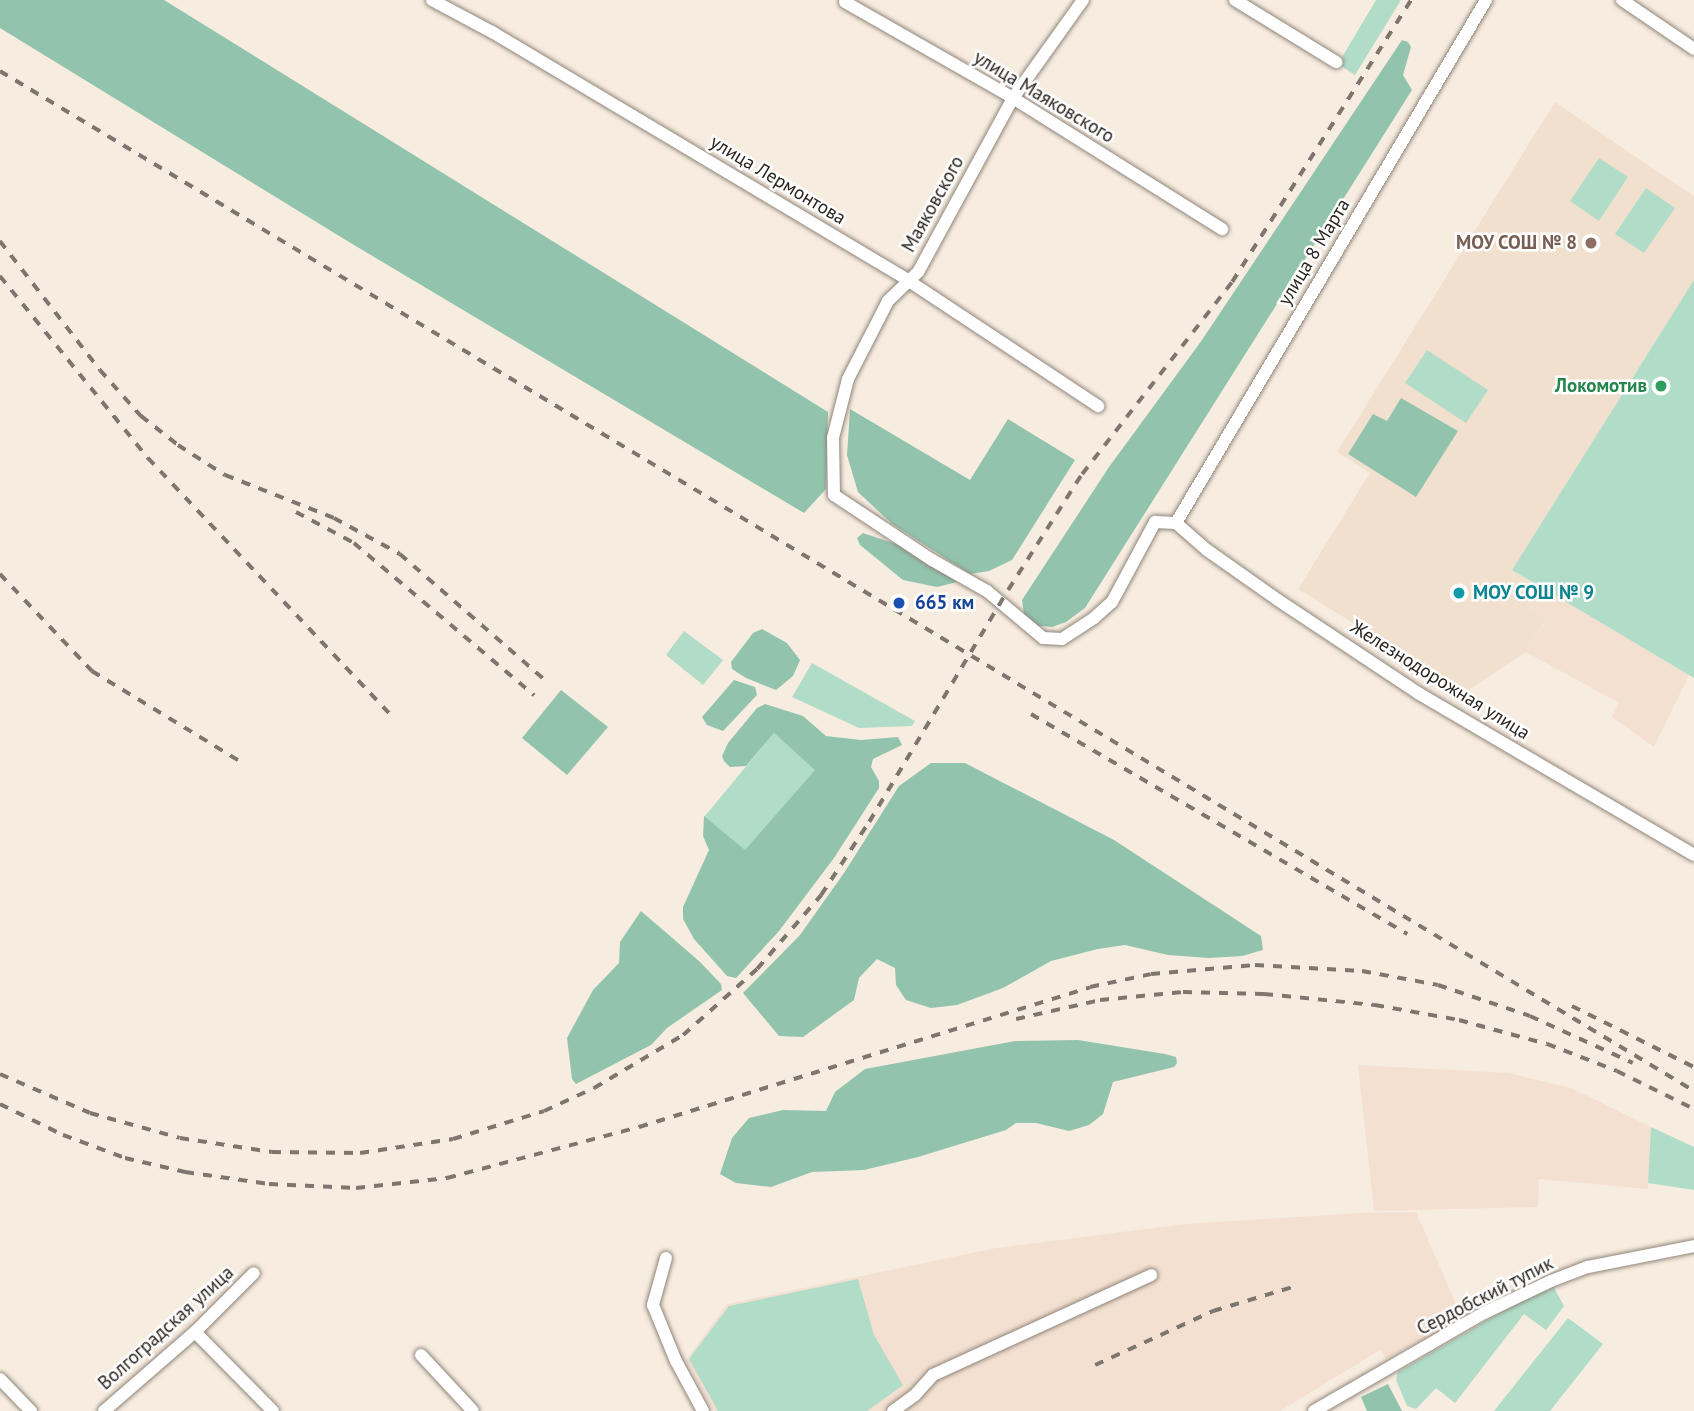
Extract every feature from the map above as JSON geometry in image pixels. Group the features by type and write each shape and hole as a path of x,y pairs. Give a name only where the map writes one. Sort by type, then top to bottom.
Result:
{"street":[{"name":"улица Лермонтова","path":"432,0 504,39 909,281 1097,406"},
{"name":"Маяковского","path":"1083,0 1013,98 918,272 888,302 848,379 833,438 834,495 932,560 986,590 1043,638 1062,639 1112,602 1155,522 1176,523"},
{"path":"1235,0 1336,62"},
{"name":"улица 8 Марта","path":"1176,523 1486,0"},
{"path":"1622,0 1694,50"},
{"name":"улица Маяковского","path":"845,2 1013,98 1222,229"},
{"name":"Железнодорожная улица","path":"1176,523 1207,550 1278,600 1418,693 1694,855"},
{"name":"Сердобский тупик","path":"1314,1411 1484,1314 1551,1281 1588,1267 1690,1246"},
{"path":"666,1258 653,1305 676,1361 703,1411"},
{"name":"Волгоградская улица","path":"104,1411 195,1332 254,1273"},
{"path":"892,1411 915,1395 933,1375 1151,1275"},
{"path":"195,1332 273,1411"},
{"path":"421,1355 473,1411"},
{"path":"0,1379 31,1411"}],"shaded area":[{"path":"1555,102 1694,196 1694,280 1512,570 1539,586 1527,608 1546,619 1526,652 1465,692 1298,589 1370,473 1337,452"},
{"path":"1539,586 1689,675 1654,747 1612,717 1619,703 1526,652 1546,620 1527,608"},
{"path":"1358,1065 1509,1073 1571,1088 1651,1127 1648,1189 1539,1179 1538,1207 1374,1211"},
{"path":"1416,1212 1462,1318 1386,1359 1380,1350 1280,1411 714,1411 686,1360 727,1304 996,1248 1185,1224"}],"green space":[{"path":"0,0 164,0 828,412 826,489 804,513 349,242 0,28"},
{"path":"1376,0 1401,0 1355,75 1338,64"},
{"path":"1402,40 1408,42 1411,47 1403,75 1412,90 1085,608 1066,622 1052,627 1039,626 1024,614 1022,600 1109,467 1202,340"},
{"path":"1599,158 1628,177 1599,221 1570,201"},
{"path":"1646,188 1675,208 1644,253 1615,234"},
{"name":"Локомотив","path":"1694,280 1694,678 1512,570"},
{"path":"1427,350 1488,390 1466,423 1405,383"},
{"path":"1401,398 1458,431 1416,497 1348,454 1373,414 1387,421"},
{"path":"850,409 970,480 1008,419 1075,460 1012,560 989,571 970,574 892,524 858,492 847,455"},
{"path":"863,533 902,546 957,582 937,587 903,580 860,545 857,538"},
{"path":"762,629 787,643 800,660 793,676 776,690 732,669 731,662 753,633"},
{"path":"684,631 723,660 703,685 666,655"},
{"path":"812,663 915,721 912,726 859,728 792,697"},
{"path":"734,680 755,687 757,695 723,731 707,725 702,717"},
{"path":"561,690 608,727 567,775 522,738"},
{"path":"765,704 803,716 826,736 861,740 898,737 902,745 873,759 871,767 879,781 879,788 834,858 779,931 736,978 727,976 694,939 683,919 683,907 709,850 703,836 704,816 745,850 815,770 774,733 746,766 730,767 724,761 722,756 728,743 757,708"},
{"path":"774,733 816,770 745,851 704,817"},
{"path":"931,763 965,763 1114,840 1261,936 1263,950 1242,956 1209,958 1168,955 1125,945 1098,949 1051,961 1003,988 957,1005 931,1008 906,1000 896,985 895,968 877,959 859,978 854,1000 803,1037 779,1036 743,993 800,935 844,873 899,786"},
{"path":"641,911 699,961 721,984 722,990 667,1028 651,1045 576,1084 572,1079 567,1038 593,990 619,963 620,942"},
{"path":"1078,1040 1165,1054 1176,1057 1177,1063 1174,1067 1113,1082 1103,1114 1089,1125 1069,1131 1036,1123 1016,1123 1006,1130 918,1157 864,1170 812,1172 771,1187 736,1183 720,1174 732,1138 749,1118 783,1110 826,1111 835,1092 865,1069 1015,1041"},
{"path":"1651,1127 1694,1147 1694,1190 1648,1183"},
{"path":"858,1279 874,1335 903,1385 867,1411 718,1411 689,1359 729,1306"},
{"path":"1553,1286 1564,1306 1546,1330 1524,1314 1455,1403 1436,1388 1416,1409 1407,1406 1396,1380 1398,1372 1517,1303"},
{"path":"1568,1318 1603,1344 1550,1411 1494,1411"},
{"path":"1388,1384 1402,1411 1367,1411 1361,1397"}],"railway":[{"path":"0,1074 90,1113 180,1138 272,1152 360,1153 453,1139 544,1111 594,1088 683,1035 757,969 821,895 869,822 1008,590 1082,474 1232,282 1411,0"},
{"path":"0,71 1694,1091"},
{"path":"0,241 100,370 141,416 178,445 225,475 334,518 400,554 546,681"},
{"path":"0,276 148,458 395,719"},
{"path":"296,512 354,543 534,695"},
{"path":"0,574 92,671 241,762"},
{"path":"1031,714 1407,934"},
{"path":"0,1104 63,1135 125,1158 185,1172 269,1184 356,1188 447,1178 639,1127 1090,987 1151,974 1255,965 1362,971 1438,985 1530,1016 1633,1063"},
{"path":"1016,1019 1100,1000 1183,992 1264,994 1375,1005 1459,1020 1547,1044 1617,1071 1694,1109"},
{"path":"1572,1006 1694,1067"},
{"path":"1095,1365 1213,1311 1296,1286"}],"place":[{"name":"МОУ СОШ № 8","path":"1591,243"},
{"name":"Локомотив","path":"1661,386"},
{"name":"МОУ СОШ № 9","path":"1459,593"},
{"name":"665 км","path":"899,603"}]}
